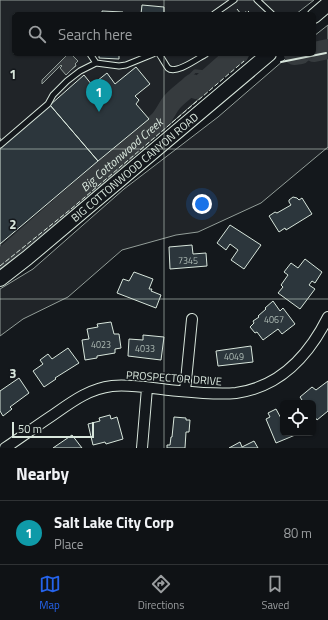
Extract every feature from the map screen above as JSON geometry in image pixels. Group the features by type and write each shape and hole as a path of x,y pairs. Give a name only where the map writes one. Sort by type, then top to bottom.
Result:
{"main road":[{"path":"316,14 328,4"},
{"name":"BIG COTTONWOOD CANYON ROAD","path":"0,279 267,56"}],"street":[{"name":"PROSPECTOR DRIVE","path":"5,448 77,398 111,386 236,393 255,388 273,380 290,369 306,354 319,336 328,317"},
{"path":"184,391 192,319"},
{"path":"142,448 147,388"}],"lane":[{"path":"222,11 234,0"},
{"path":"257,0 270,12"},
{"path":"91,56 96,64"},
{"path":"0,145 48,104 53,95 80,71 96,64 119,66 126,65 148,56"},
{"path":"160,56 169,68 173,70 179,69 202,56"}],"shaded area":[{"path":"0,0 314,0 299,12 12,12 12,56 66,56 42,83 61,64 66,74 76,66 73,56 229,56 200,80 197,78 186,87 179,89 188,99 234,60 243,60 248,56 37,241 0,267"},
{"path":"328,25 328,147 261,203 198,232 176,235 122,250 68,297 23,319 0,336 0,289 33,269 124,189 218,117 289,56 316,56 316,34"},
{"path":"66,56 73,56 78,61 66,75 60,68 62,66 61,65 42,84 42,80"},
{"path":"229,56 247,56 243,60 234,60 188,99 179,89 184,85 186,87 197,77 200,80"}],"building":[{"path":"142,5 164,7 164,12 141,12"},
{"path":"102,11 123,12 102,12"},
{"path":"99,56 119,56 119,59 99,58"},
{"path":"136,67 150,84 135,96 139,100 136,104 149,119 98,161 50,105 84,75 92,85 107,73 115,84"},
{"path":"50,105 98,161 0,244 0,147"},
{"path":"293,197 299,200 302,198 312,214 286,230 285,228 279,232 269,216 291,205 289,200"},
{"path":"230,225 261,245 244,269 231,260 238,250 230,244 226,250 217,243"},
{"path":"192,245 193,254 206,253 207,266 170,269 169,247"},
{"path":"305,259 322,272 315,283 312,281 309,285 315,289 300,309 278,293 283,287 281,285 288,275 284,272 291,263 298,268"},
{"path":"134,272 153,279 149,289 152,289 151,291 161,295 156,308 117,293 123,279 129,281"},
{"path":"273,301 280,311 283,308 295,324 282,334 278,329 263,340 257,332 255,333 250,327 254,323 253,321 259,317 258,316 266,309 265,308"},
{"path":"111,322 114,334 119,334 121,348 115,349 115,353 85,360 82,340 89,339 87,329 98,327 97,324"},
{"path":"143,335 164,337 161,360 128,356 129,339 143,340"},
{"path":"251,346 253,362 218,366 216,351"},
{"path":"68,348 79,363 55,378 56,379 44,387 33,371 43,364 40,360 48,354 52,359"},
{"path":"19,378 29,393 10,407 12,409 3,416 0,411 0,391"},
{"path":"328,381 328,411 317,420 316,400 302,400 300,397 312,387 316,390"},
{"path":"276,409 280,416 280,436 293,436 276,443 266,419 270,417 268,413"},
{"path":"110,415 111,419 117,417 123,439 106,444 105,442 93,445 88,424 100,421 99,418"},
{"path":"174,417 186,418 186,420 190,420 189,432 186,432 185,448 167,448 167,445 170,445 172,437"},
{"path":"72,435 82,448 53,448"},
{"path":"254,441 258,448 229,448 240,442 242,447"}],"waterway":[{"name":"Big Cottonwood Creek","path":"316,52 328,49"},
{"name":"Big Cottonwood Creek","path":"0,260 159,121 172,102 179,95 192,84 196,89 235,56"},
{"path":"187,79 195,71 204,72 208,77"},
{"path":"172,102 177,87 187,79 192,84"},
{"path":"159,121 189,95"}],"fence":[{"path":"0,266 71,209 244,61"}],"wall":[{"path":"316,55 326,53"},
{"path":"281,62 311,56"}],"place":[{"name":"Salt Lake City Corp","path":"99,112"}]}
